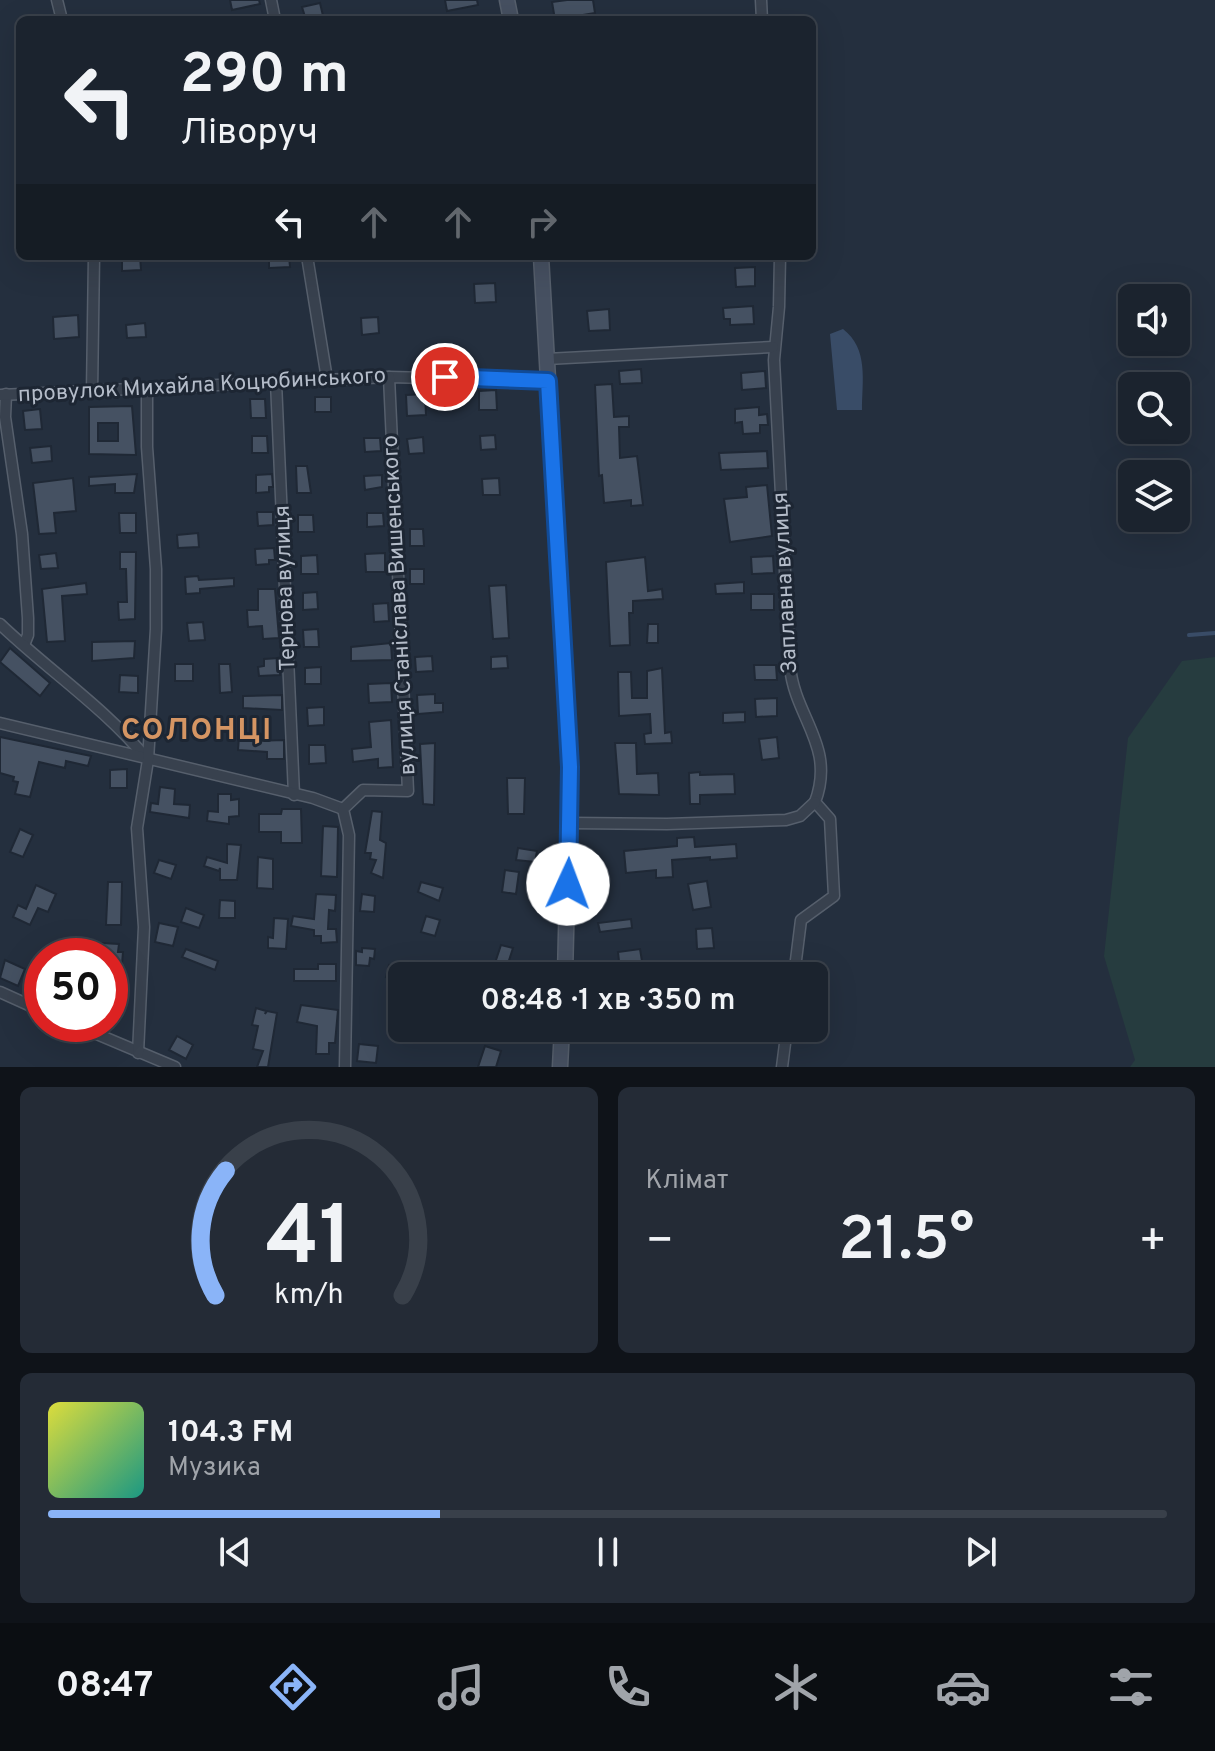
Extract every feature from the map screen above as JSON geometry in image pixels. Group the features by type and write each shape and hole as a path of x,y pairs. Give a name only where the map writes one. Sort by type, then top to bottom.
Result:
{"main road":[{"path":"541,260 569,753 565,962"},
{"path":"560,1067 561,1042"}],"street":[{"path":"92,392 94,260"},
{"path":"308,260 327,379"},
{"name":"Заплавна вулиця","path":"780,260 779,307 773,347 790,667 793,691 815,734 820,752 821,778 815,802"},
{"path":"547,359 773,347"},
{"name":"провулок Михайла Коцюбинського","path":"3,394 389,377 548,381"},
{"name":"вулиця Станіслава Вишенського","path":"343,809 363,790 408,791 389,377"},
{"name":"Тернова вулиця","path":"276,382 294,795"},
{"path":"138,1053 144,927 137,828 148,760 156,629 147,390"},
{"path":"3,394 22,534 28,618 28,635 24,645"},
{"path":"0,624 107,717 148,760"},
{"path":"0,723 343,809 349,835 345,1067"},
{"path":"570,823 640,825 786,820 800,816 815,802 830,819 834,896 801,920 796,962"},
{"path":"0,992 24,1003"},
{"path":"113,1042 168,1065"},
{"path":"782,1067 785,1042"}],"green space":[{"path":"1215,657 1215,1067 1130,1067 1135,1060 1104,956 1128,738 1182,661"}],"water":[{"path":"843,329 857,346 860,356 862,410 837,410 830,334"}],"building":[{"path":"230,0 259,0 260,4 232,10"},
{"path":"445,0 477,0 478,5 447,11"},
{"path":"593,0 595,13 554,16 552,2"},
{"path":"320,3 323,16 305,16 302,7"},
{"path":"122,260 140,260 141,270 122,271"},
{"path":"269,260 289,260 290,267 269,268"},
{"path":"755,267 755,286 736,287 735,268"},
{"path":"495,283 496,302 475,303 474,284"},
{"path":"753,306 754,324 730,325 730,319 724,319 723,308"},
{"path":"609,309 610,330 589,331 587,311"},
{"path":"78,315 79,337 54,339 53,317"},
{"path":"378,317 379,333 362,335 361,318"},
{"path":"145,323 146,337 127,338 126,325"},
{"path":"641,369 642,383 620,384 619,371"},
{"path":"765,371 766,388 742,390 741,373"},
{"path":"612,384 614,417 629,416 629,427 619,427 620,458 637,456 643,505 631,506 631,500 604,503 602,475 599,476 595,385"},
{"path":"496,390 497,410 479,410 479,391"},
{"path":"425,394 426,415 407,416 406,395"},
{"path":"315,397 331,397 331,412 315,412"},
{"path":"250,399 265,399 266,418 251,418"},
{"path":"132,406 136,455 89,454 89,407","holes":["98,423 118,423 118,441 98,441"]},
{"path":"759,407 759,415 767,414 768,425 760,425 760,433 743,434 742,422 735,423 735,409"},
{"path":"40,409 42,429 25,430 23,411"},
{"path":"495,435 496,449 481,450 480,436"},
{"path":"252,436 267,436 268,453 252,453"},
{"path":"423,437 424,453 409,454 407,439"},
{"path":"364,438 380,438 381,451 365,452"},
{"path":"51,446 52,461 32,463 30,448"},
{"path":"767,451 768,468 721,470 719,453"},
{"path":"296,466 307,466 311,493 297,493"},
{"path":"137,474 134,493 115,493 115,484 89,486 89,477"},
{"path":"272,474 273,487 269,487 269,492 256,493 256,475"},
{"path":"382,475 382,487 365,490 364,476"},
{"path":"73,478 76,511 54,513 56,533 39,534 33,483"},
{"path":"499,478 500,495 483,495 482,479"},
{"path":"767,485 772,536 730,542 724,499 747,497 746,487"},
{"path":"257,512 273,512 273,525 258,526"},
{"path":"119,513 136,513 136,533 120,533"},
{"path":"367,513 383,513 384,526 367,527"},
{"path":"298,515 313,515 314,532 298,532"},
{"path":"410,529 423,529 424,546 410,546"},
{"path":"198,533 199,547 178,548 177,535"},
{"path":"274,548 275,560 256,565 255,549"},
{"path":"120,552 136,552 135,619 119,620 118,602 127,602 126,569 120,569"},
{"path":"56,553 58,568 41,569 39,555"},
{"path":"385,553 385,572 366,572 365,554"},
{"path":"317,555 318,574 301,574 301,556"},
{"path":"773,556 774,573 752,574 751,557"},
{"path":"645,557 648,591 662,589 663,599 633,601 633,613 629,613 630,645 610,646 606,562"},
{"path":"410,569 424,569 424,584 410,584"},
{"path":"198,576 199,580 234,578 234,586 200,589 200,593 186,594 185,577"},
{"path":"744,582 744,593 716,594 715,584"},
{"path":"86,583 87,594 62,596 65,641 47,642 42,589"},
{"path":"506,585 509,638 493,639 489,586"},
{"path":"258,589 275,589 279,638 263,639 262,626 248,627 247,610 258,610"},
{"path":"317,592 318,609 303,610 303,593"},
{"path":"751,594 774,594 774,610 751,610"},
{"path":"388,603 389,621 374,622 373,604"},
{"path":"203,622 205,640 189,641 187,623"},
{"path":"648,624 658,624 658,643 647,643"},
{"path":"318,629 319,647 304,647 303,630"},
{"path":"135,641 134,658 92,661 92,642"},
{"path":"391,643 392,660 351,661 351,647"},
{"path":"10,648 50,683 40,696 0,662"},
{"path":"432,656 433,671 416,672 415,657"},
{"path":"507,656 508,668 491,669 491,657"},
{"path":"279,658 280,675 259,676 258,667 264,666 264,659"},
{"path":"175,664 193,664 193,681 175,681"},
{"path":"219,664 230,664 232,692 220,693"},
{"path":"754,665 776,665 777,680 755,680"},
{"path":"321,667 321,684 305,684 305,668"},
{"path":"662,668 665,733 671,732 672,743 645,744 644,734 651,733 650,714 619,716 618,672 631,672 632,698 647,698 647,671"},
{"path":"120,675 138,676 138,693 119,692"},
{"path":"391,683 392,702 369,703 368,684"},
{"path":"435,694 435,703 443,703 443,712 418,714 417,695"},
{"path":"282,695 282,710 243,708 243,696"},
{"path":"777,698 777,716 756,717 755,699"},
{"path":"324,707 324,725 308,726 307,708"},
{"path":"745,712 745,722 723,723 723,713"},
{"path":"391,720 393,767 378,768 378,759 353,762 352,749 371,747 369,722"},
{"path":"239,736 253,737 253,741 284,740 284,759 267,759 267,752 238,750"},
{"path":"0,737 91,756 88,766 66,761 65,768 39,762 30,797 15,794 18,782 13,781 14,777 0,773"},
{"path":"777,737 779,758 762,760 759,739"},
{"path":"435,743 434,805 423,804 420,744"},
{"path":"615,743 636,743 637,774 658,773 659,795 619,794"},
{"path":"309,745 325,745 326,763 309,764"},
{"path":"127,769 127,788 110,788 110,770"},
{"path":"700,772 700,775 734,774 735,794 700,795 700,804 690,804 689,773"},
{"path":"507,778 525,778 524,814 508,814"},
{"path":"160,787 175,789 174,804 190,805 189,818 150,812 151,803 158,804"},
{"path":"218,794 231,794 231,800 239,799 239,816 229,817 229,824 207,821 208,811 218,812"},
{"path":"282,809 301,809 302,843 281,843 281,832 259,832 259,814 281,814"},
{"path":"372,811 382,812 380,840 386,843 383,878 371,873 376,860 370,859 371,853 365,853"},
{"path":"323,826 338,827 337,877 321,876"},
{"path":"20,829 33,835 23,857 10,852"},
{"path":"694,837 695,847 736,844 737,858 672,860 673,877 656,878 656,870 626,873 624,851 677,846 677,838"},
{"path":"227,844 241,845 237,880 220,880 220,868 219,871 204,866 207,857 227,863"},
{"path":"518,848 537,851 535,862 516,860"},
{"path":"258,857 273,859 273,889 257,888"},
{"path":"159,860 176,865 171,879 154,873"},
{"path":"505,870 519,872 516,894 502,892"},
{"path":"707,881 711,907 693,910 688,884"},
{"path":"108,882 122,882 121,925 106,925"},
{"path":"421,882 443,888 439,901 418,892"},
{"path":"36,885 56,894 48,912 38,908 30,925 13,917 18,905 26,909"},
{"path":"316,894 336,895 335,911 329,910 328,929 336,929 337,942 321,943 321,936 314,936 314,930 291,926 293,916 314,919"},
{"path":"362,894 375,896 374,912 360,911"},
{"path":"220,900 235,901 235,918 219,918"},
{"path":"186,908 204,915 199,928 181,922"},
{"path":"426,916 440,920 435,936 421,932"},
{"path":"274,918 288,919 286,949 268,948 268,937 273,938"},
{"path":"631,919 632,928 600,932 598,923"},
{"path":"159,923 178,927 173,946 155,942"},
{"path":"712,928 714,948 697,949 696,929"},
{"path":"501,945 513,948 508,962 495,962"},
{"path":"362,948 375,949 369,966 356,965 356,951 362,952"},
{"path":"186,949 218,961 215,970 182,957"},
{"path":"640,949 642,962 619,962 618,952"},
{"path":"5,960 24,969 18,986 0,978"},
{"path":"318,964 336,964 336,981 294,981 294,969 318,969"},
{"path":"301,1005 338,1010 335,1043 329,1043 329,1054 316,1054 317,1026 297,1022"},
{"path":"256,1008 266,1011 265,1014 267,1011 277,1013 268,1067 257,1067 263,1051 253,1049 258,1026 252,1025"},
{"path":"177,1036 193,1045 186,1059 169,1050"},
{"path":"359,1044 378,1046 376,1063 357,1061"},
{"path":"485,1046 501,1051 496,1067 478,1067"}],"waterway":[{"path":"1189,635 1215,633"}],"district":[{"name":"СОЛОНЦІ","path":"197,731"}],"route":[{"path":"445,377 548,381 570,767 568,884"}]}
